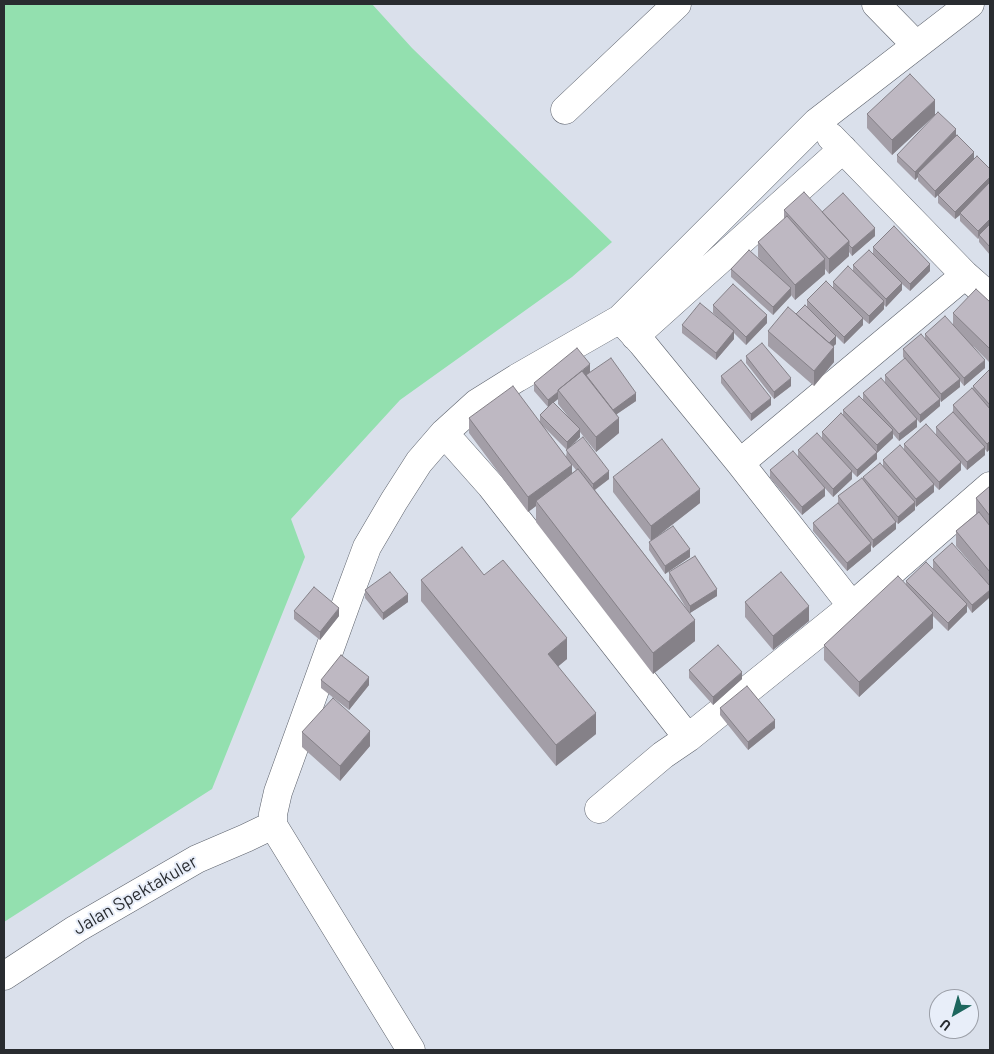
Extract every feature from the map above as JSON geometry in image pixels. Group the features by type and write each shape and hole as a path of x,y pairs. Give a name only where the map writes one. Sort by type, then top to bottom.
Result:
{"street":[{"path":"565,110 677,4"},
{"path":"876,4 916,45"},
{"path":"628,328 817,122 970,4"},
{"path":"817,122 965,275 990,297"},
{"path":"411,1050 273,826 273,814 278,792 368,548 418,462 444,433 477,403 518,378 628,328 843,149"},
{"path":"740,463 965,275"},
{"path":"628,328 740,463 852,606"},
{"path":"444,433 491,486 688,738"},
{"path":"599,808 852,606 990,486"},
{"name":"Jalan Spektakuler","path":"4,976 76,929 197,858 273,826"}],"green space":[{"path":"4,4 372,4 412,48 612,242 572,277 400,400 291,519 305,557 212,789 4,922"}],"building":[{"path":"910,74 935,100 892,140 867,114"},
{"path":"938,112 956,129 915,172 897,155"},
{"path":"957,135 974,152 935,191 918,173"},
{"path":"977,156 990,169 990,177 955,212 938,195"},
{"path":"990,182 990,219 978,231 960,213"},
{"path":"804,192 849,241 829,259 784,210"},
{"path":"843,193 875,228 852,248 849,245 849,241 822,212"},
{"path":"787,216 825,259 795,285 758,242"},
{"path":"990,224 990,247 979,235"},
{"path":"894,226 930,264 910,284 873,247"},
{"path":"749,250 791,288 773,307 731,269"},
{"path":"869,250 902,283 886,299 853,265"},
{"path":"848,266 884,301 869,316 833,282"},
{"path":"826,281 863,318 844,337 807,300"},
{"path":"733,284 767,315 746,337 713,305"},
{"path":"976,289 990,302 990,349 953,313"},
{"path":"700,303 734,331 716,353 682,325"},
{"path":"805,305 836,336 829,343 796,314"},
{"path":"788,307 834,347 814,371 768,331"},
{"path":"945,316 985,360 964,378 925,334"},
{"path":"921,334 960,379 941,394 903,349"},
{"path":"762,343 791,378 774,392 746,356"},
{"path":"577,348 590,364 548,400 534,383"},
{"path":"611,358 636,393 613,410 586,375"},
{"path":"905,358 940,399 920,415 885,375"},
{"path":"741,360 771,398 751,414 721,376"},
{"path":"990,369 990,405 973,386"},
{"path":"582,371 619,418 596,437 558,390"},
{"path":"881,378 917,419 899,434 863,393"},
{"path":"513,386 572,465 528,497 469,418"},
{"path":"972,388 990,409 990,441 987,444 953,405"},
{"path":"859,396 893,430 877,445 843,410"},
{"path":"553,402 580,429 567,442 540,415"},
{"path":"953,412 985,447 967,462 936,427"},
{"path":"841,413 877,452 857,470 822,432"},
{"path":"926,424 961,462 939,482 904,444"},
{"path":"817,433 852,471 833,489 798,450"},
{"path":"583,437 609,471 593,484 566,450"},
{"path":"662,439 700,489 651,526 613,477"},
{"path":"900,445 934,484 916,499 883,460"},
{"path":"793,451 825,488 802,507 770,470"},
{"path":"880,463 915,502 898,517 863,477"},
{"path":"578,469 695,620 653,653 536,501"},
{"path":"862,478 896,522 873,540 838,496"},
{"path":"990,486 990,516 976,498"},
{"path":"838,503 871,543 847,563 813,523"},
{"path":"979,512 990,526 990,572 956,531"},
{"path":"673,526 690,549 665,566 649,542"},
{"path":"952,543 990,586 990,590 972,605 933,560"},
{"path":"462,547 484,575 503,560 567,638 548,654 596,713 556,745 421,580"},
{"path":"695,556 717,589 690,606 669,572"},
{"path":"926,562 967,604 948,623 906,581"},
{"path":"390,572 408,594 383,613 365,590"},
{"path":"781,572 809,606 773,636 745,602"},
{"path":"898,576 933,613 859,682 824,645"},
{"path":"314,587 339,608 320,632 294,611"},
{"path":"718,645 742,672 713,697 689,670"},
{"path":"341,655 369,677 349,702 321,680"},
{"path":"747,686 775,720 748,742 720,708"},
{"path":"333,698 370,731 340,766 302,732"}]}
